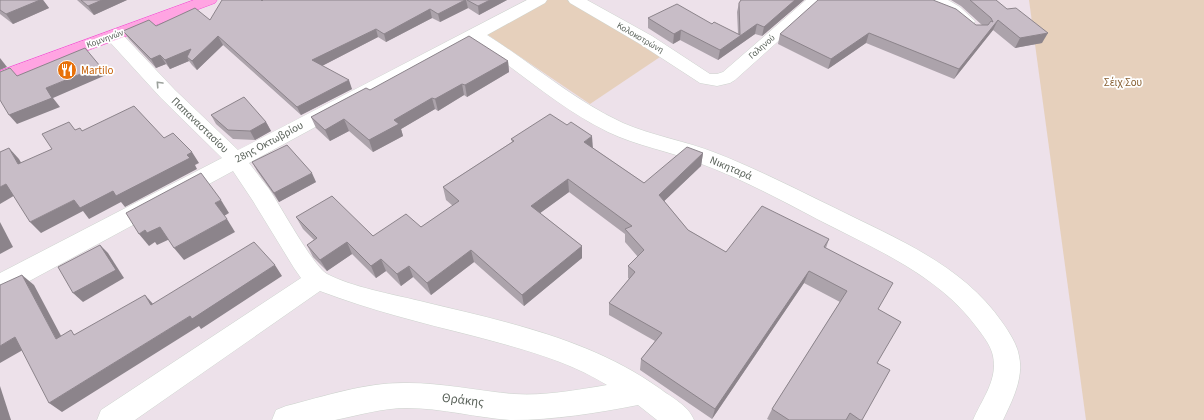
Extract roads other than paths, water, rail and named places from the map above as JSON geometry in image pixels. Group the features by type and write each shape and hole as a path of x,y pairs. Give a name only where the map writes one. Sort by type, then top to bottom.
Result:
{"main road":[{"name":"Κομνηνών","path":"0,77 209,0"}],"street":[{"name":"28ης Οκτωβρίου","path":"0,285 539,0"},
{"name":"Κολοκοτρώνη","path":"576,0 604,18 646,40 703,76"},
{"name":"Γαληνού","path":"703,76 710,80 724,79 816,0"},
{"path":"937,0 954,10 977,29"},
{"name":"Νικηταρά","path":"474,34 498,48 563,98 616,128 715,161 771,186 902,252 953,285 982,314 1001,342 1006,354 1007,363 1000,395 987,420"},
{"name":"Παπαναστασίου","path":"114,36 168,94 207,130 236,160 261,195 302,261 317,280"},
{"path":"111,420 317,280 357,295 508,334 561,350 597,365 642,392 680,420"},
{"name":"Θράκης","path":"286,420 366,400 392,396 426,396 514,407 547,407 642,392"}],"place":[{"name":"Martilo","path":"67,70"}],"park label":[{"name":"Σέιχ Σου","path":"1123,82"}]}
